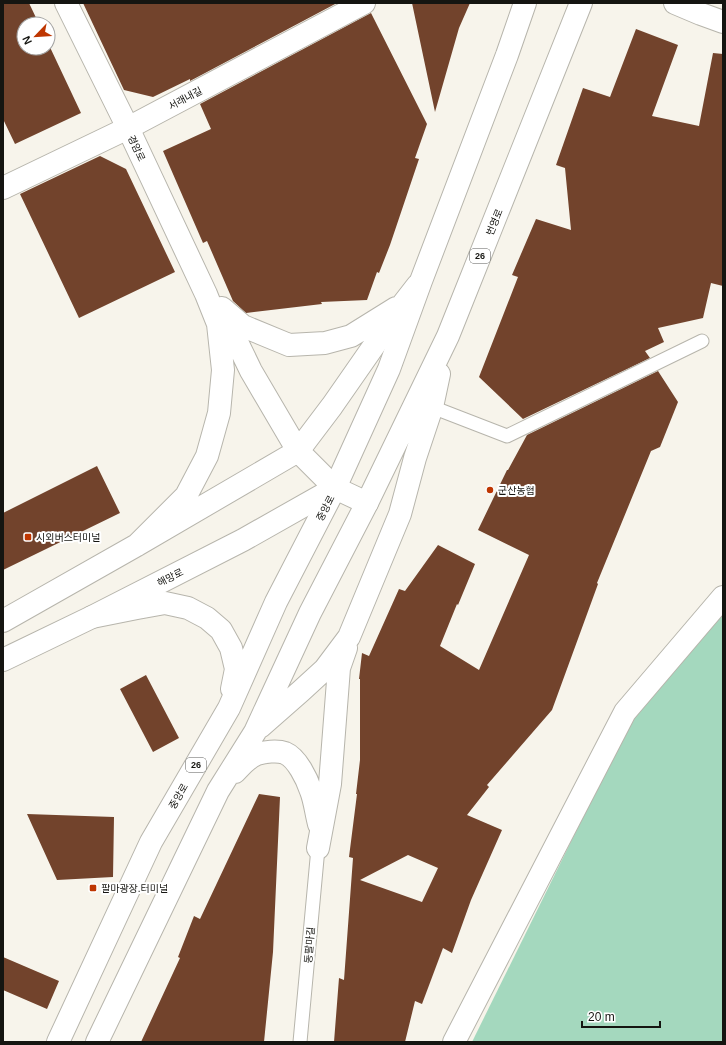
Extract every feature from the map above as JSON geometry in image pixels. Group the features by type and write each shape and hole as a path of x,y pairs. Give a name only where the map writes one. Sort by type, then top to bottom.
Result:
{"main road":[{"name":"경암로","path":"66,3 128,128 206,294"},
{"name":"서래내길","path":"3,188 128,128 364,3"},
{"name":"26","path":"335,488 389,369 504,63 525,3"},
{"name":"번영로","path":"366,503 448,336 581,3"},
{"path":"675,3 704,9 723,22"},
{"path":"3,621 298,451 421,281"},
{"path":"206,294 243,326 289,345 325,344 351,336 403,304"},
{"path":"206,294 237,342 251,372 298,451 335,488 366,503"},
{"path":"137,545 186,496 207,456 219,413 223,370 218,324 206,294"},
{"path":"318,848 330,784 339,668 400,514 415,458 432,407 448,336"},
{"name":"해망로","path":"3,660 92,617 243,540 335,488"},
{"name":"중앙로","path":"58,1042 151,842 229,708 276,602 335,488"},
{"name":"26","path":"97,1042 218,790 254,732 310,614 366,503"},
{"path":"454,1042 625,712 723,597"},
{"path":"92,617 165,603 188,608 207,618 221,630 231,648 236,668 229,708"},
{"path":"254,732 302,692 325,669 350,637"},
{"path":"218,790 245,762 256,754 272,752 285,753 297,763 311,791 319,824 318,848"}],"lane":[{"path":"432,407 508,436 702,341"},
{"name":"동팔마길","path":"300,1042 318,848"}],"green space":[{"path":"723,611 723,1042 472,1042 638,706"}],"building":[{"path":"3,3 29,3 35,16 16,16 16,56 54,56 81,113 15,144 3,119"},
{"path":"83,3 337,3 190,81 190,79 153,97 124,90"},
{"path":"412,3 470,3 459,28 435,112"},
{"path":"371,13 427,124 415,158 419,159 379,273 377,272 367,300 321,302 322,304 246,313 233,301 207,241 203,243 163,151 211,129 200,104"},
{"path":"636,29 678,45 652,116 699,126 713,53 723,54 723,286 711,283 703,318 658,328 664,342 645,351 650,358 523,419 479,377 518,277 512,275 536,219 571,230 565,168 556,165 583,88 610,97"},
{"path":"100,156 126,169 175,272 79,318 20,194"},
{"path":"658,371 678,402 660,447 651,451 597,583 598,584 552,710 487,785 489,787 467,815 502,830 471,900 452,953 443,948 422,1004 415,1001 405,1042 334,1042 339,978 344,980 353,858 349,857 360,760 359,679 362,653 369,656 399,589 405,591 438,545 475,564 440,646 479,670 529,555 478,530 507,470 527,435","holes":["408,855 438,868 422,902 360,880"]},
{"path":"97,466 120,513 3,570 3,513"},
{"path":"146,675 179,738 153,752 120,689"},
{"path":"259,794 280,797 273,952 264,1042 141,1042 180,958 178,957 194,916 200,919"},
{"path":"27,814 114,817 113,877 57,880"},
{"path":"3,957 59,981 47,1009 3,990"}],"place":[{"name":"군산농협","path":"490,490"},
{"name":"시외버스터미널","path":"28,537"},
{"name":"팔마광장.터미널","path":"93,888"}]}
